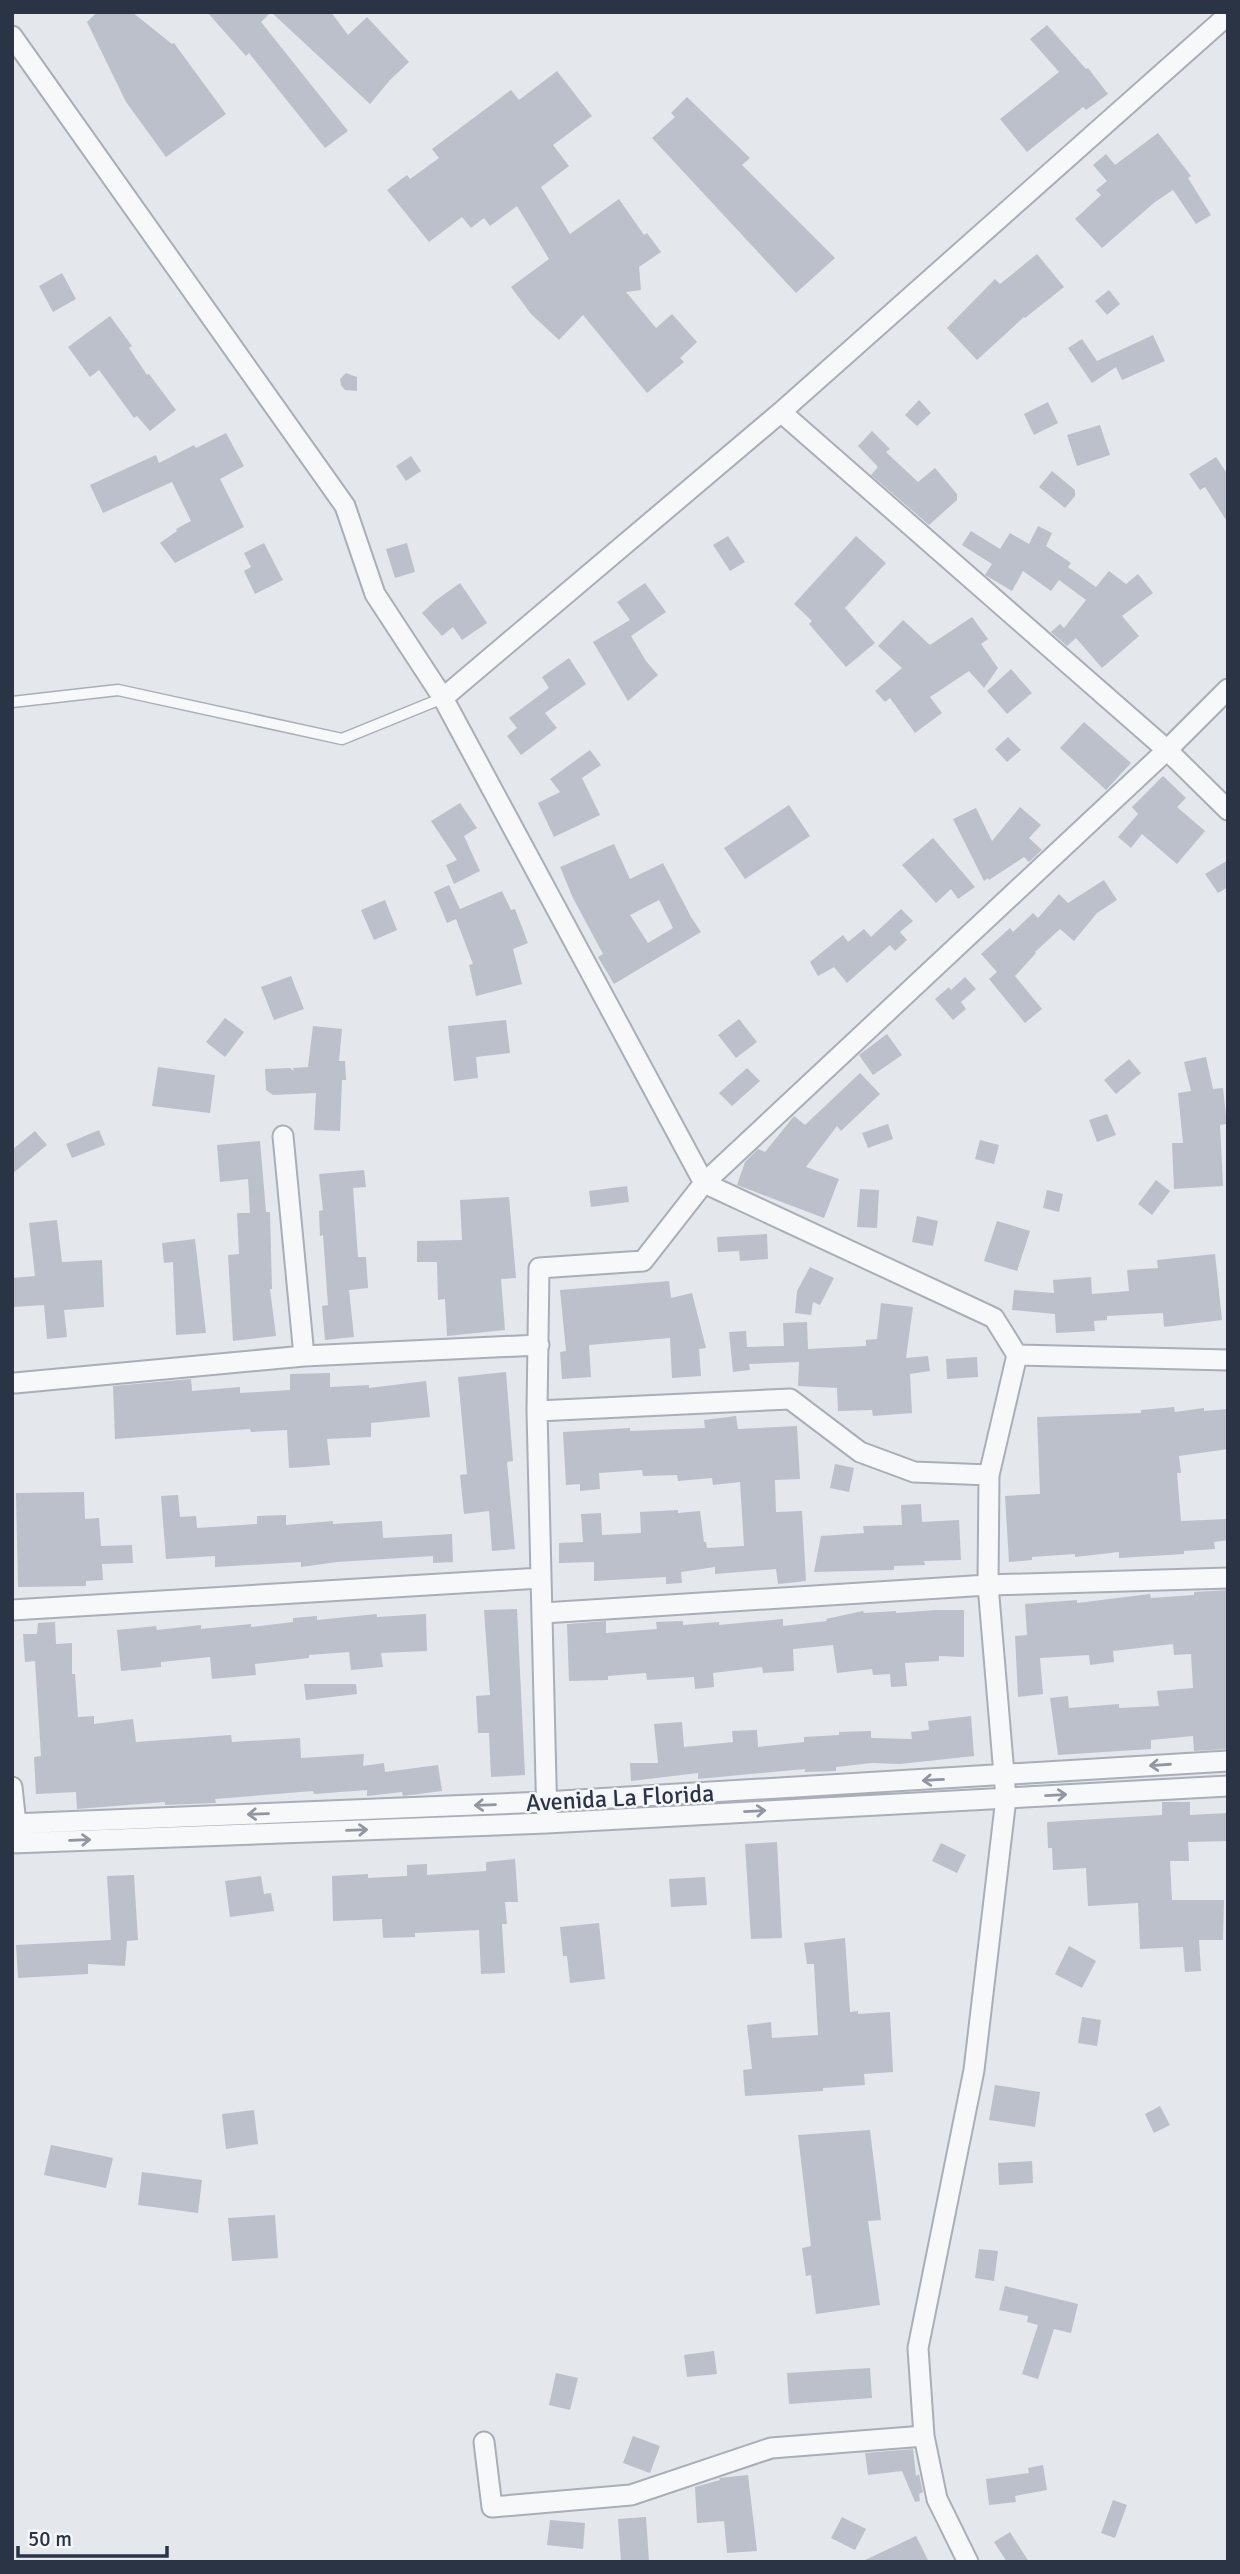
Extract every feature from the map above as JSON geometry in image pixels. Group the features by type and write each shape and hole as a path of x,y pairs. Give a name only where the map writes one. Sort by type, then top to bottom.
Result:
{"street":[{"path":"443,698 781,412 1228,15"},
{"path":"12,36 345,506 375,594 443,698 704,1184 994,1318 1017,1355 989,1475 988,1585 1006,1798 974,2070 918,2348 924,2436 937,2499 968,2562"},
{"path":"781,412 1167,750 1228,810"},
{"path":"547,1823 544,1802 543,1613 537,1411 539,1268 643,1261 704,1184 1167,750 1228,689"},
{"path":"283,1136 303,1356"},
{"path":"15,1383 303,1356 540,1345"},
{"path":"1017,1355 1228,1360"},
{"path":"537,1411 790,1399 860,1452 914,1472 989,1475"},
{"path":"12,1610 541,1578"},
{"path":"543,1613 988,1585 1228,1578"},
{"name":"Avenida La Florida","path":"13,1830 544,1802 1228,1761"},
{"path":"12,1787 13,1830 547,1823 1228,1786"},
{"path":"484,2442 492,2507 631,2495 771,2448 924,2436"}],"lane":[{"path":"12,702 118,690 342,739 443,698"}],"building":[{"path":"97,12 132,12 174,43 226,114 166,157 126,102 87,22"},
{"path":"207,12 271,12 261,22 348,131 325,148 249,53 246,56"},
{"path":"271,12 331,12 348,35 367,17 409,62 370,104"},
{"path":"1047,25 1086,69 1088,68 1108,94 1086,110 1083,107 1027,152 1000,119 1059,72 1030,39"},
{"path":"557,71 592,116 553,145 569,166 541,187 570,234 619,199 644,235 647,233 661,252 639,267 641,290 626,292 656,328 672,314 697,342 680,358 684,362 647,393 583,315 559,340 531,314 511,287 549,259 517,206 490,226 484,218 471,228 462,217 429,242 387,190 407,175 410,179 439,158 432,149 511,90 519,100"},
{"path":"687,97 750,158 742,165 835,258 796,293 652,138 675,117 671,113"},
{"path":"1158,133 1191,176 1188,178 1211,215 1196,224 1173,190 1102,248 1075,219 1101,195 1096,190 1107,181 1093,165 1106,154 1115,165"},
{"path":"1037,254 1064,287 1024,317 977,360 947,328 995,279 1000,284"},
{"path":"62,273 76,299 53,312 39,286"},
{"path":"1109,290 1120,304 1107,315 1095,301"},
{"path":"110,316 132,346 129,348 147,375 149,374 176,410 150,431 137,416 134,418 99,370 90,377 68,347"},
{"path":"1153,335 1165,361 1122,380 1116,367 1092,383 1068,348 1082,339 1097,361"},
{"path":"346,373 357,377 357,391 345,390 341,385 340,379"},
{"path":"919,400 931,413 917,426 905,415"},
{"path":"1048,402 1058,423 1034,435 1024,414"},
{"path":"1100,425 1110,455 1077,466 1067,435"},
{"path":"872,431 890,449 886,452 918,482 935,468 957,494 957,500 929,525 871,475 878,467 858,446"},
{"path":"226,433 244,466 220,479 244,527 175,563 160,543 177,531 176,529 191,521 172,482 103,513 90,485 156,455 159,463 194,445 196,448"},
{"path":"411,456 421,471 406,481 396,466"},
{"path":"1216,457 1228,475 1228,523 1205,487 1200,490 1189,474"},
{"path":"1052,471 1075,490 1075,496 1065,508 1039,487"},
{"path":"1038,526 1052,533 1046,546 1071,563 1068,567 1096,587 1109,571 1126,584 1138,574 1153,593 1122,616 1139,636 1102,668 1076,638 1067,646 1051,632 1060,624 1064,628 1086,600 1059,580 1051,591 1023,571 1012,591 985,575 992,564 962,545 971,531 1000,549 1010,533 1029,544"},
{"path":"728,536 745,562 730,571 713,545"},
{"path":"856,536 886,563 845,608 875,643 846,667 809,624 812,621 794,604"},
{"path":"264,543 283,580 255,594 244,571 251,567 244,553"},
{"path":"407,543 415,572 395,578 386,549"},
{"path":"460,583 487,623 462,640 453,627 442,636 422,613"},
{"path":"645,583 666,612 631,636 658,675 628,701 593,642 630,620 617,602"},
{"path":"972,617 988,639 981,644 998,668 984,688 969,671 930,697 942,713 915,733 890,698 885,702 875,691 902,668 878,646 903,620 930,645"},
{"path":"569,658 586,684 545,713 557,728 521,755 507,736 517,728 509,718 549,688 542,677"},
{"path":"1011,669 1032,693 1007,714 987,691"},
{"path":"1084,722 1131,763 1106,790 1060,748"},
{"path":"1008,737 1021,750 1007,762 995,749"},
{"path":"590,750 601,765 582,778 600,815 554,837 538,803 560,792 550,779"},
{"path":"1163,776 1186,798 1177,807 1205,831 1177,864 1142,834 1131,848 1118,837 1138,814 1132,807"},
{"path":"460,803 477,828 464,836 480,871 454,884 446,865 457,860 431,821"},
{"path":"789,805 810,836 745,879 724,848"},
{"path":"1020,807 1041,825 1029,838 1042,850 1029,862 1024,857 984,881 953,819 976,808 992,841"},
{"path":"933,838 975,887 958,899 951,889 936,903 902,865"},
{"path":"614,844 630,879 663,863 701,932 614,984 598,957 603,954 560,867","holes":["659,900 673,928 648,943 630,915"]},
{"path":"1228,860 1228,887 1218,893 1205,874"},
{"path":"1104,880 1117,900 1097,913 1074,941 1060,929 1035,952 1015,976 1042,1009 1025,1023 989,979 997,972 981,954 1010,928 1013,932 1033,913 1038,918 1059,894 1068,903"},
{"path":"449,885 460,909 502,891 511,910 515,909 528,943 513,949 522,984 476,996 469,965 473,964 456,919 447,923 434,892"},
{"path":"385,900 397,930 374,940 361,910"},
{"path":"901,909 913,921 900,932 907,940 895,951 890,945 847,983 834,967 818,976 810,962 843,935 848,942 864,929 871,937"},
{"path":"291,976 304,1009 274,1020 261,987"},
{"path":"965,977 976,989 961,1002 966,1009 953,1020 935,999 949,987 951,990"},
{"path":"225,1018 244,1032 225,1057 206,1042"},
{"path":"739,1019 757,1042 736,1058 718,1035"},
{"path":"506,1020 510,1053 476,1057 478,1078 454,1081 448,1026"},
{"path":"313,1026 342,1029 339,1061 345,1061 346,1080 342,1080 340,1131 314,1130 316,1093 273,1095 266,1090 265,1069 290,1068 294,1071 293,1068 308,1067"},
{"path":"887,1034 902,1055 873,1075 859,1055"},
{"path":"1206,1057 1213,1089 1223,1088 1227,1124 1220,1125 1223,1186 1174,1189 1172,1143 1183,1143 1178,1093 1191,1091 1184,1062"},
{"path":"1129,1059 1141,1073 1116,1094 1104,1080"},
{"path":"158,1067 215,1075 210,1113 152,1106"},
{"path":"747,1068 760,1081 732,1106 719,1093"},
{"path":"860,1073 880,1094 841,1131 837,1126 806,1167 839,1179 824,1218 737,1185 745,1162 758,1149 765,1152 794,1116 805,1125"},
{"path":"1107,1114 1116,1135 1097,1142 1089,1120"},
{"path":"888,1124 893,1139 868,1148 862,1133"},
{"path":"99,1130 105,1145 72,1158 66,1144"},
{"path":"35,1131 47,1145 12,1174 12,1150"},
{"path":"980,1140 999,1145 994,1164 975,1159"},
{"path":"260,1141 266,1212 270,1212 270,1289 276,1336 233,1341 228,1255 239,1254 237,1213 250,1213 248,1179 220,1182 217,1145"},
{"path":"364,1170 366,1187 353,1188 358,1257 366,1257 368,1288 349,1290 354,1337 325,1340 322,1306 328,1305 323,1235 320,1236 319,1211 323,1210 319,1174"},
{"path":"1156,1180 1170,1191 1152,1215 1138,1204"},
{"path":"627,1186 629,1202 591,1207 589,1191"},
{"path":"860,1189 879,1190 877,1228 857,1227"},
{"path":"1047,1190 1063,1194 1059,1212 1043,1208"},
{"path":"509,1197 516,1278 501,1279 505,1330 447,1336 445,1299 438,1300 437,1262 417,1262 417,1241 462,1240 460,1200"},
{"path":"917,1216 938,1221 933,1246 912,1242"},
{"path":"57,1220 62,1262 102,1260 104,1307 64,1310 67,1337 47,1339 44,1305 13,1307 12,1278 35,1276 29,1223"},
{"path":"997,1221 1030,1231 1017,1271 984,1261"},
{"path":"767,1234 768,1259 740,1261 739,1251 718,1252 717,1237"},
{"path":"195,1239 206,1333 176,1335 173,1262 164,1263 162,1243"},
{"path":"1215,1254 1222,1320 1164,1327 1163,1313 1107,1316 1107,1320 1094,1321 1095,1331 1056,1333 1055,1314 1012,1310 1014,1290 1054,1293 1053,1280 1091,1277 1092,1294 1129,1291 1127,1270 1158,1268 1157,1260"},
{"path":"810,1267 834,1278 820,1305 813,1302 811,1315 795,1313 797,1291"},
{"path":"669,1281 671,1298 692,1293 706,1348 699,1349 701,1376 672,1378 670,1338 589,1345 591,1377 562,1379 560,1352 566,1351 560,1290"},
{"path":"881,1303 913,1307 906,1358 928,1356 930,1371 910,1374 912,1413 873,1416 872,1410 838,1411 837,1388 798,1386 799,1362 749,1364 750,1370 733,1372 729,1332 746,1331 747,1347 784,1346 783,1323 807,1322 808,1349 866,1346 866,1340 877,1339"},
{"path":"977,1357 978,1377 947,1379 946,1359"},
{"path":"506,1372 513,1461 507,1462 515,1549 492,1551 489,1511 464,1514 460,1475 467,1474 458,1377"},
{"path":"330,1373 330,1387 369,1385 369,1388 426,1381 430,1417 371,1423 371,1437 327,1439 330,1465 305,1467 289,1468 287,1430 251,1432 250,1429 115,1439 113,1386 191,1379 192,1391 240,1387 240,1393 290,1390 290,1374"},
{"path":"1174,1407 1175,1412 1204,1408 1204,1411 1228,1409 1228,1449 1179,1456 1181,1473 1177,1473 1181,1521 1228,1519 1228,1540 1214,1542 1215,1549 1184,1551 1184,1554 1119,1558 1119,1552 1075,1557 1075,1554 1032,1557 1032,1560 1009,1562 1005,1496 1040,1494 1037,1417 1141,1413 1141,1410"},
{"path":"736,1416 738,1429 797,1426 800,1479 775,1480 776,1512 802,1511 806,1581 778,1584 776,1569 715,1574 715,1567 681,1572 682,1583 666,1584 666,1577 594,1581 594,1562 559,1563 559,1543 583,1542 581,1514 601,1513 602,1535 641,1533 640,1512 700,1511 707,1548 744,1546 740,1482 713,1485 712,1478 678,1481 677,1475 643,1476 642,1470 599,1473 600,1489 580,1491 580,1484 566,1485 563,1432 630,1428 630,1431 705,1428 704,1420"},
{"path":"835,1464 854,1468 849,1492 830,1488"},
{"path":"84,1492 85,1519 99,1518 101,1546 132,1545 133,1563 102,1564 103,1580 86,1581 86,1586 18,1587 16,1493"},
{"path":"178,1495 180,1517 196,1516 197,1528 257,1524 257,1516 286,1515 286,1525 382,1521 383,1538 452,1534 453,1562 433,1563 433,1556 301,1567 301,1562 215,1567 215,1556 166,1559 161,1496"},
{"path":"921,1504 922,1522 959,1520 961,1560 924,1561 925,1565 894,1566 894,1570 814,1572 821,1536 864,1533 863,1526 902,1525 901,1505"},
{"path":"1228,1590 1228,1749 1194,1751 1193,1736 1151,1740 1151,1749 1058,1755 1050,1698 1068,1696 1069,1708 1119,1704 1119,1708 1159,1706 1157,1691 1193,1688 1191,1654 1174,1655 1173,1644 1113,1651 1114,1662 1090,1665 1089,1655 1040,1658 1043,1694 1018,1697 1015,1636 1027,1635 1025,1604 1077,1600 1077,1603 1150,1594 1151,1598"},
{"path":"517,1609 525,1775 491,1777 489,1733 478,1733 476,1696 490,1695 484,1610"},
{"path":"964,1610 964,1657 939,1656 939,1661 905,1663 907,1686 891,1687 890,1674 873,1675 872,1669 837,1673 833,1645 793,1649 794,1671 763,1673 762,1667 713,1673 714,1687 695,1689 694,1677 647,1680 646,1673 608,1676 608,1680 569,1681 567,1624 606,1621 606,1633 657,1629 656,1622 683,1621 683,1625 719,1622 719,1625 783,1619 783,1626 827,1621 826,1619 863,1611 896,1613"},
{"path":"377,1614 377,1617 426,1614 427,1651 381,1653 383,1667 351,1670 349,1652 255,1664 256,1675 212,1679 210,1657 161,1662 161,1667 121,1671 117,1630 156,1626 157,1630 201,1625 201,1629 251,1624 251,1627 293,1622 293,1618 317,1616 317,1620"},
{"path":"55,1622 56,1644 72,1643 72,1674 75,1674 78,1717 94,1716 94,1724 133,1719 136,1742 231,1735 232,1742 300,1738 301,1758 364,1754 363,1766 384,1763 385,1772 438,1765 442,1791 403,1796 402,1792 367,1796 367,1790 314,1794 313,1791 215,1799 216,1803 165,1805 165,1802 77,1809 76,1792 36,1794 34,1757 41,1756 35,1661 25,1662 23,1634 37,1634 38,1623"},
{"path":"304,1684 356,1684 357,1694 306,1700"},
{"path":"971,1716 974,1756 900,1764 872,1763 836,1767 836,1771 805,1772 805,1769 698,1779 698,1773 631,1781 630,1763 658,1763 654,1724 682,1722 684,1747 733,1742 732,1731 757,1730 758,1747 804,1742 804,1737 839,1735 839,1732 871,1731 871,1738 912,1739 911,1732 929,1730 928,1721"},
{"path":"1162,1802 1190,1802 1190,1815 1228,1813 1228,1841 1188,1842 1189,1861 1170,1861 1172,1900 1224,1900 1223,1940 1199,1940 1201,1971 1185,1972 1183,1947 1140,1949 1138,1903 1088,1906 1086,1868 1053,1870 1052,1848 1048,1848 1047,1822 1162,1815"},
{"path":"777,1842 782,1938 751,1939 745,1844"},
{"path":"941,1843 966,1855 957,1873 932,1861"},
{"path":"515,1859 518,1902 505,1902 507,1924 502,1924 505,1973 481,1974 479,1930 415,1933 415,1937 383,1938 382,1919 333,1921 332,1876 407,1876 407,1865 427,1864 427,1875 486,1871 486,1862"},
{"path":"134,1875 138,1940 127,1941 125,1966 88,1964 88,1974 18,1978 16,1945 111,1940 107,1876"},
{"path":"261,1876 264,1894 271,1893 274,1911 230,1917 225,1881"},
{"path":"705,1877 707,1905 671,1907 669,1879"},
{"path":"599,1923 605,1979 570,1983 567,1956 563,1956 560,1927"},
{"path":"845,1938 850,2012 890,2012 893,2072 864,2074 865,2085 823,2088 823,2091 745,2096 743,2070 752,2069 747,2025 771,2022 772,2038 818,2035 814,1964 807,1964 804,1943"},
{"path":"1069,1946 1096,1961 1082,1988 1055,1974"},
{"path":"1082,2017 1101,2020 1097,2046 1078,2043"},
{"path":"995,2085 1040,2092 1035,2127 989,2120"},
{"path":"1160,2106 1170,2125 1154,2133 1145,2114"},
{"path":"254,2110 258,2144 226,2149 222,2114"},
{"path":"870,2130 881,2220 868,2221 880,2305 816,2314 811,2275 806,2276 802,2248 811,2246 798,2135"},
{"path":"51,2145 113,2158 106,2188 44,2175"},
{"path":"1032,2161 1033,2183 999,2185 998,2163"},
{"path":"142,2172 202,2180 198,2213 138,2205"},
{"path":"275,2215 278,2258 232,2261 228,2218"},
{"path":"979,2249 998,2251 994,2281 975,2278"},
{"path":"1005,2286 1078,2304 1071,2333 1054,2329 1038,2379 1022,2374 1038,2325 1027,2322 1028,2316 999,2310"},
{"path":"714,2351 717,2374 687,2377 684,2355"},
{"path":"870,2368 872,2398 789,2404 787,2373"},
{"path":"556,2373 578,2378 570,2410 549,2405"},
{"path":"633,2436 660,2446 650,2473 623,2463"},
{"path":"913,2449 916,2476 919,2474 923,2492 919,2494 920,2501 915,2502 902,2471 868,2475 865,2453"},
{"path":"1043,2465 1047,2490 1015,2496 1016,2502 989,2505 986,2479 1029,2473 1028,2468"},
{"path":"748,2475 757,2551 727,2553 724,2521 697,2523 695,2487 720,2480 719,2478"},
{"path":"1113,2500 1127,2505 1115,2538 1101,2533"},
{"path":"646,2517 649,2562 621,2562 618,2519"},
{"path":"842,2517 866,2529 855,2550 831,2538"},
{"path":"550,2520 585,2523 583,2549 547,2545"},
{"path":"1010,2532 1029,2562 1007,2562 994,2542"},
{"path":"916,2536 929,2562 861,2562"}]}
